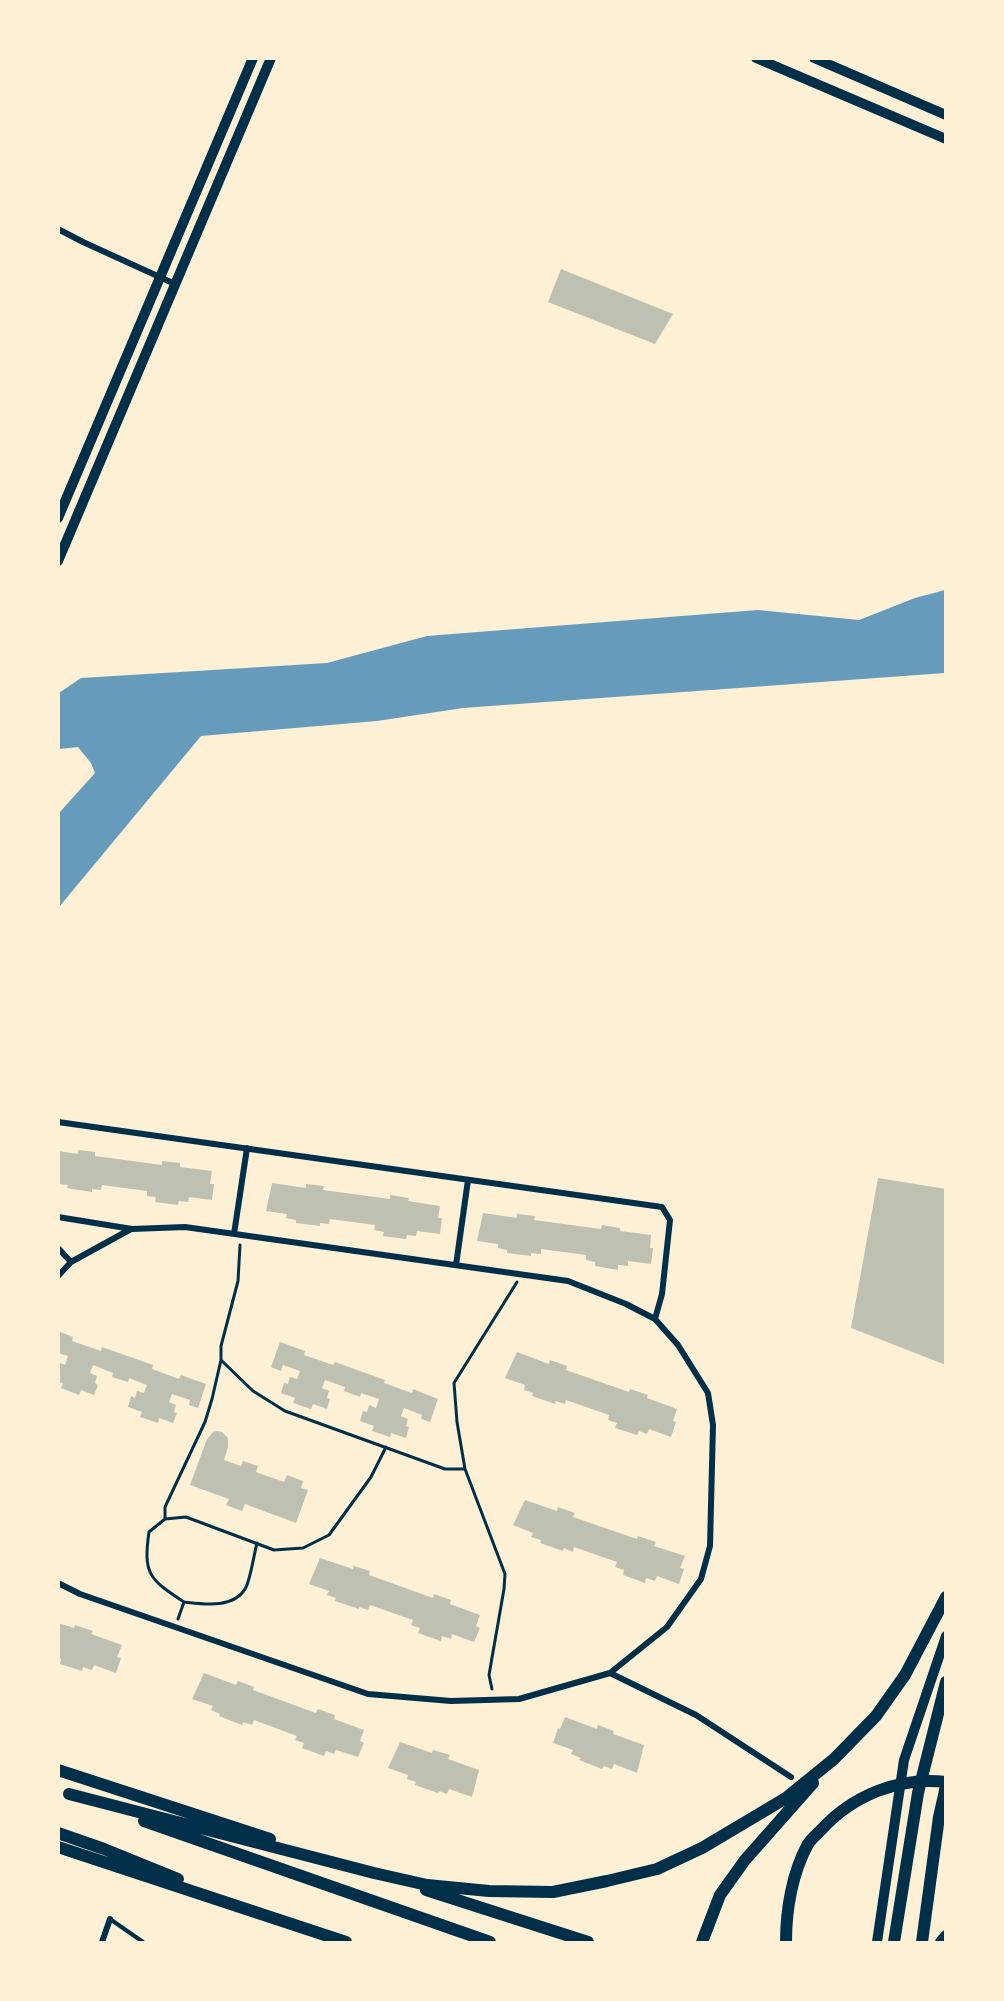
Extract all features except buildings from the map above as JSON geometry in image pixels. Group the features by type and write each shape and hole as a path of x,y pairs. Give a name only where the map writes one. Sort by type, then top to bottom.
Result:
{"highway":[{"path":"702,1942 720,1895 744,1860 834,1759 876,1716 905,1675 945,1597"},
{"path":"894,1942 918,1793 945,1682"},
{"path":"64,1792 427,1885 489,1891 553,1892 657,1869 702,1848 786,1798 834,1759"},
{"path":"58,1770 588,1942"},
{"path":"786,1942 786,1919 794,1878 809,1843 832,1817 856,1800 885,1788 932,1780 945,1784 921,1942"},
{"path":"64,1792 490,1942"},
{"path":"58,1833 104,1848 334,1942"},
{"path":"58,1847 346,1942"},
{"path":"941,1942 945,1936"}],"main road":[{"path":"58,518 253,58"},
{"path":"58,561 271,58"},
{"path":"756,58 945,139"},
{"path":"814,58 945,115"},
{"path":"877,1942 904,1760 945,1636"}],"street":[{"path":"58,229 175,284"},
{"path":"58,1122 662,1207 670,1220 662,1294 655,1319"},
{"path":"237,1234 247,1148"},
{"path":"456,1265 468,1180"},
{"path":"58,1217 132,1229 184,1227 568,1281 626,1304 655,1319 678,1346 708,1393 713,1425 710,1546 701,1579 667,1627 609,1673 519,1699 451,1701 368,1694 80,1594 58,1582"},
{"path":"58,1276 71,1262 132,1229"},
{"path":"58,1248 71,1262"},
{"path":"609,1673 696,1715 791,1777"},
{"path":"102,1942 110,1919"}],"lane":[{"path":"110,1919 143,1942"}],"path":[{"path":"165,1519 165,1507 205,1422 221,1360 221,1346 238,1281 237,1234"},
{"path":"494,1700 489,1675 505,1574 465,1469 457,1422 454,1383 522,1275"},
{"path":"221,1360 253,1391 285,1411 445,1469 465,1469"},
{"path":"257,1544 246,1589 236,1599 210,1605 184,1602 157,1584 145,1559 149,1532 165,1519 186,1517 274,1550 303,1548 329,1535 371,1478 386,1447"},
{"path":"175,1627 184,1602"}],"water":[{"path":"945,590 945,673 463,708 377,721 201,736 59,907 59,813 95,773 91,763 78,747 59,749 59,693 81,678 327,663 427,636 758,610 859,620 915,598"}]}
